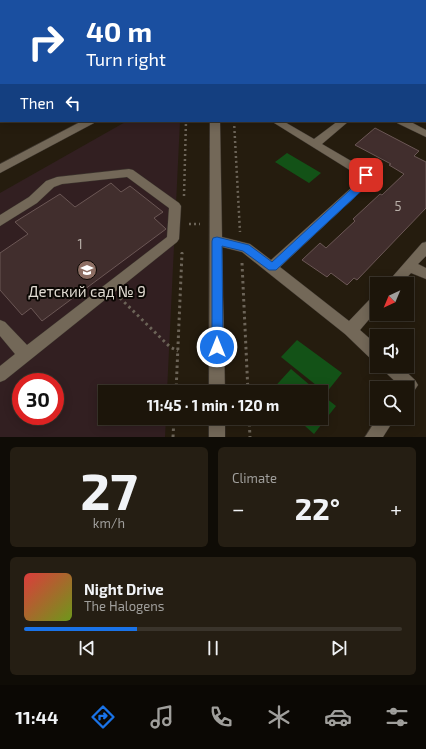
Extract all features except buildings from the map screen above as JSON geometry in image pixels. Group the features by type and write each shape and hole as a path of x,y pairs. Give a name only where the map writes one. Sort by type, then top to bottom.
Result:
{"street":[{"path":"68,122 77,128"},
{"path":"0,169 88,122"},
{"path":"215,122 217,385"},
{"path":"272,267 366,180 366,175 278,122"},
{"path":"315,144 343,122"},
{"path":"403,122 426,134"},
{"path":"0,221 33,200 50,184 61,180 129,173 175,206 173,240 0,375"},
{"path":"217,241 246,248 350,330 370,349"},
{"path":"400,277 426,247"},
{"path":"410,266 426,274"},
{"path":"350,330 370,309"},
{"path":"0,326 25,354"},
{"path":"397,373 406,381"},
{"path":"217,425 218,437"},
{"path":"373,437 381,425"}],"path":[{"path":"183,200 186,122"},
{"path":"176,385 182,248"},
{"path":"110,289 170,347 178,352"},
{"path":"173,437 174,425"},
{"path":"249,425 250,437"}],"shaded area":[{"name":"Детский сад № 9","path":"125,122 180,122 167,385 98,385 98,425 166,425 165,437 0,437 0,193"}],"green space":[{"path":"287,153 321,173 309,183 275,162"},
{"path":"297,340 342,373 328,390 328,385 316,385 281,357"},
{"path":"291,369 310,385 276,385"},
{"path":"328,400 336,406 328,416"},
{"path":"304,425 321,425 314,434"}],"place":[{"name":"Детский сад № 9","path":"87,270"}],"route":[{"path":"217,347 217,241 246,248 272,267 359,187 366,180 366,175"}]}
